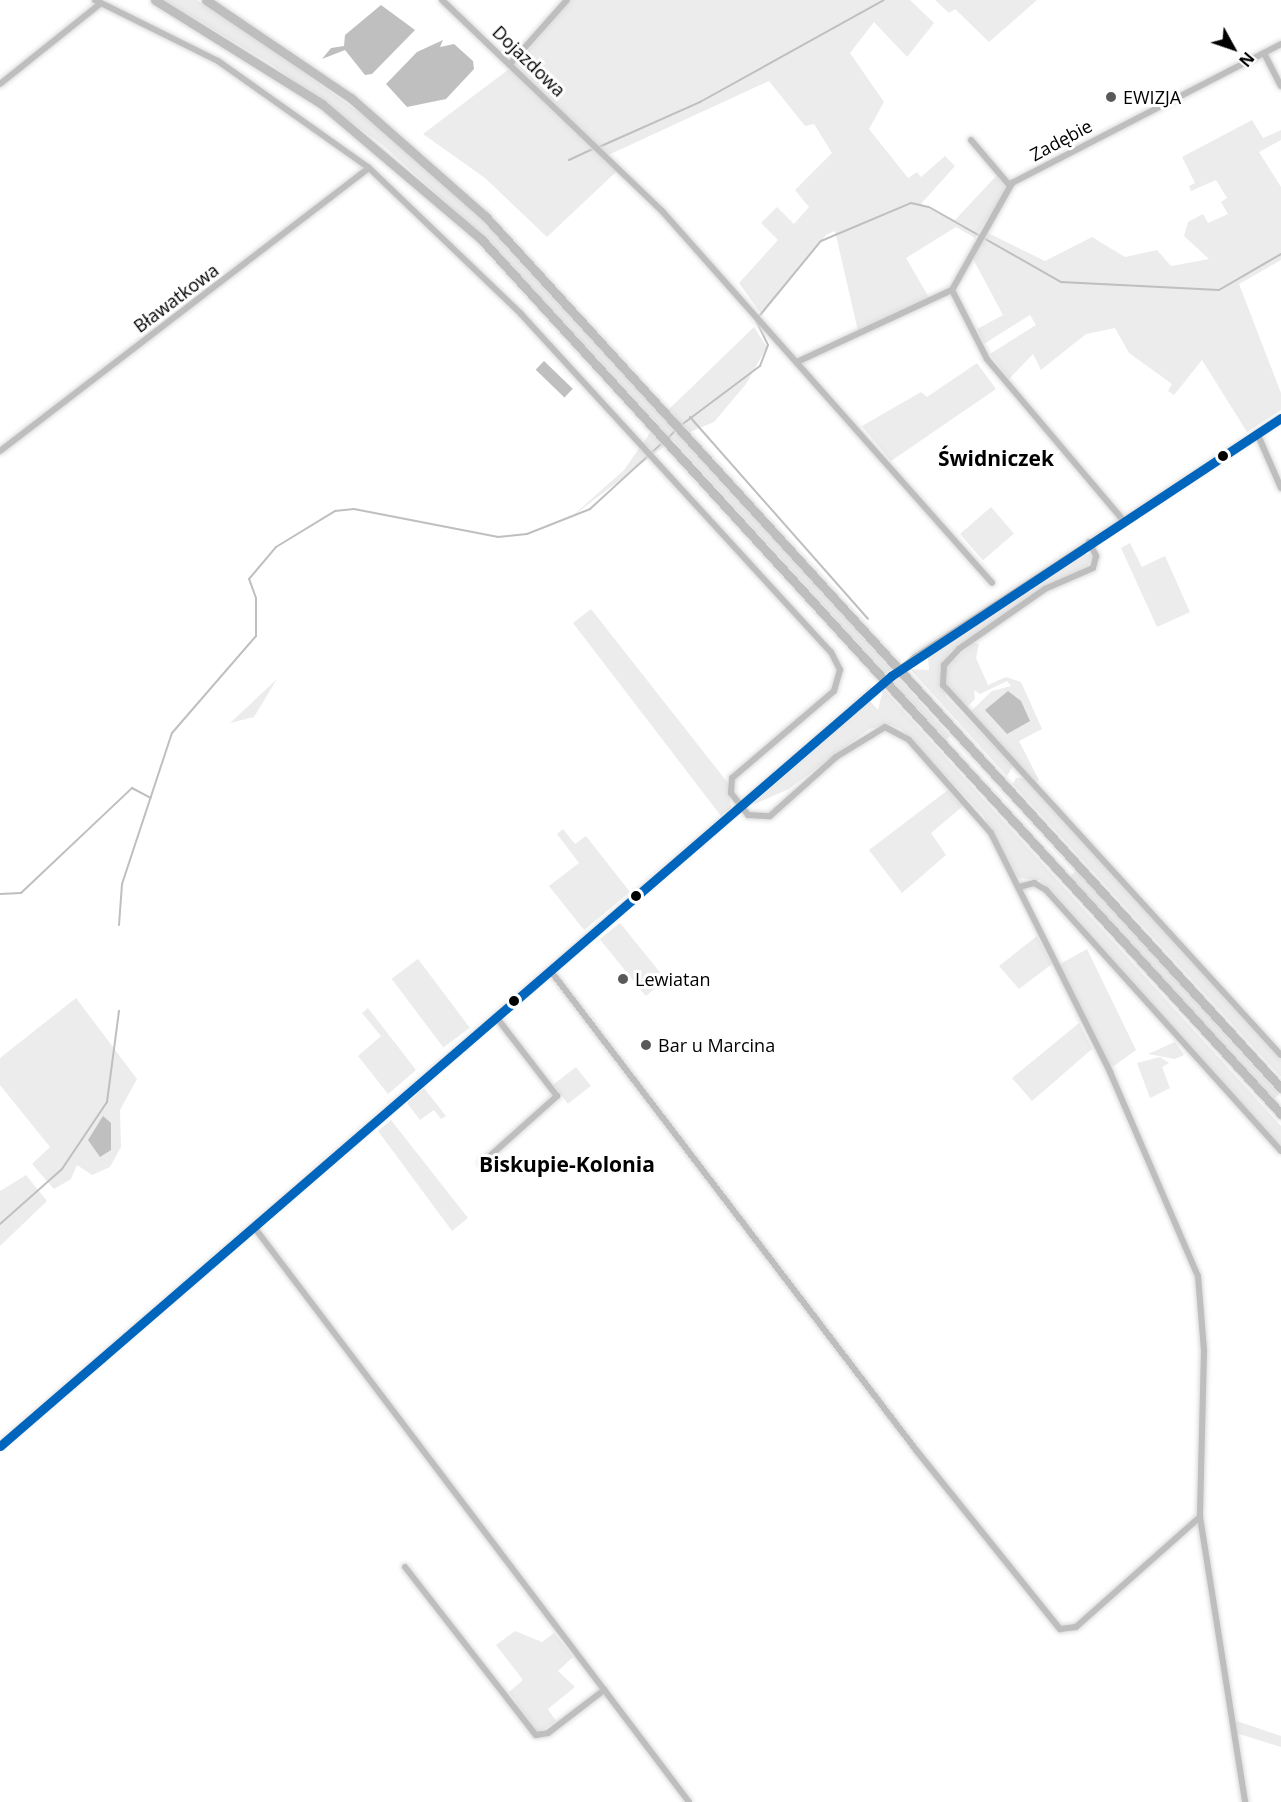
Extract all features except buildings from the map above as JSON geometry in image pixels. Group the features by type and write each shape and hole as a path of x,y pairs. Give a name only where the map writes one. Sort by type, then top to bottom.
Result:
{"highway":[{"path":"155,0 286,79 399,165 509,268 695,469 1281,1114"},
{"path":"206,0 318,73 416,151 509,241 1281,1088"}],"street":[{"name":"Dojazdowa","path":"442,0 594,144 764,322 992,583"},
{"path":"511,63 567,0"},
{"path":"0,84 98,1 239,74 369,168 514,307 838,663 839,679 829,696 732,778 731,793 740,807 755,819 770,816 865,735 891,728 909,740 984,824 1110,1072 1198,1276 1204,1350 1200,1518 1245,1802"},
{"name":"Zadębie","path":"1010,186 1281,44"},
{"path":"1264,53 1281,86"},
{"path":"799,361 952,290 1010,186 972,140"},
{"name":"Bławatkowa","path":"0,450 369,168"},
{"path":"952,290 987,359 1123,519"},
{"path":"0,1446 915,657 1123,519 1281,418"},
{"path":"1257,433 1281,488"},
{"path":"1089,542 1096,556 1093,568 1046,589 959,649 944,665 943,685 1281,1055"},
{"path":"1018,887 1034,883 1046,890 1281,1150"},
{"path":"550,970 916,1450 1060,1629 1076,1627 1200,1518"},
{"path":"482,1163 556,1096 497,1018"},
{"path":"254,1227 689,1802"},
{"path":"405,1567 536,1735 548,1733 604,1690"}],"shaded area":[{"path":"164,0 197,0 230,20 392,136 491,227 664,414 754,327 767,347 746,384 714,422 683,435 950,736 946,740 673,440 570,518 624,470 657,423 484,237 384,146 271,64"},
{"path":"570,0 910,0 934,23 907,57 874,22 850,53 884,102 869,129 908,178 917,172 921,177 945,156 955,166 921,204 955,220 997,175 1006,189 975,238 956,227 906,258 931,301 858,331 835,231 826,235 762,315 739,283 778,240 761,223 777,207 794,224 809,207 795,190 832,153 814,124 805,126 769,81 604,157 617,171 547,237 485,178 423,134 517,63"},
{"path":"935,0 1037,0 989,42 955,9 949,13"},
{"path":"381,5 415,30 372,74 365,75 345,50 322,59 331,48 344,46 345,35"},
{"path":"443,40 440,47 454,44 473,61 474,69 446,99 407,107 386,84 417,52"},
{"path":"1252,120 1263,138 1281,130 1281,140 1259,152 1281,187 1281,260 1239,284 1281,393 1281,410 1247,432 1202,360 1174,395 1168,391 1172,384 1129,353 1115,328 1086,334 1041,370 1033,354 1009,379 990,354 1036,325 1030,315 984,344 977,329 1003,315 972,257 986,232 1045,261 1092,237 1125,257 1157,250 1171,266 1209,259 1184,236 1188,222 1203,214 1208,223 1228,214 1221,202 1227,198 1216,180 1191,191 1189,186 1195,183 1182,157"},
{"path":"544,361 573,389 564,397 536,370"},
{"path":"977,363 996,389 891,461 862,426 921,392 927,397"},
{"path":"991,507 1014,533 983,560 960,534"},
{"path":"1130,543 1142,567 1165,556 1190,612 1157,627 1121,548"},
{"path":"1082,553 1093,555 1087,567 1045,586 950,652 939,671 946,697 1013,766 1007,776 910,669 929,670 928,656"},
{"path":"591,609 728,783 731,808 721,816 573,623"},
{"path":"973,643 979,644 976,658 988,685 1006,677 1021,682 1042,729 1019,741 1039,780 1034,783 970,712 992,691 1011,686 1007,681 980,694 974,690 975,699 966,708 946,685 947,666"},
{"path":"277,679 254,717 230,723"},
{"path":"883,689 1281,1126 1281,1147 1051,890 1039,880 1018,878 983,815 901,729 889,724 869,729 789,789 750,806 870,701 878,710"},
{"path":"1008,691 1021,701 1030,721 1007,734 985,710"},
{"path":"1016,778 1024,778 1281,1058 1281,1077 1013,784"},
{"path":"948,790 963,806 931,833 946,855 902,893 869,850"},
{"path":"563,829 575,844 586,836 630,892 584,930 549,886 579,863 557,834"},
{"path":"1077,870 1279,1094 1272,1101 1070,877"},
{"path":"620,923 666,980 646,996 600,939"},
{"path":"1037,936 1052,964 1019,989 999,966"},
{"path":"1087,949 1136,1050 1114,1066 1109,1066 1058,965"},
{"path":"418,959 470,1028 443,1048 392,979"},
{"path":"76,998 137,1079 120,1110 121,1147 110,1167 92,1175 77,1165 71,1179 54,1189 32,1164 50,1147 0,1085 0,1058"},
{"path":"368,1008 416,1070 388,1094 358,1056 381,1036 362,1013"},
{"path":"1079,1023 1092,1049 1032,1101 1012,1078"},
{"path":"1175,1042 1184,1055 1175,1059 1148,1054"},
{"path":"1160,1057 1169,1063 1162,1067 1170,1088 1150,1098 1137,1063"},
{"path":"576,1067 591,1086 568,1104 553,1085"},
{"path":"424,1088 446,1116 441,1119 434,1110 420,1120 407,1103"},
{"path":"103,1116 111,1123 111,1150 100,1157 88,1140"},
{"path":"391,1120 468,1218 452,1231 378,1131"},
{"path":"26,1175 47,1201 0,1246 0,1191"},
{"path":"515,1631 542,1642 554,1633 573,1657 558,1671 575,1687 548,1709 556,1721 538,1733 509,1692 523,1680 496,1645"},
{"path":"1234,1720 1281,1736 1281,1747 1236,1733"}],"waterway":[{"path":"599,147 700,102 884,0"},
{"path":"569,160 593,149"},
{"path":"680,426 760,366 768,345 756,320 821,241 911,203 929,207 1061,282 1219,290 1281,254"},
{"path":"690,417 868,619"},
{"path":"667,439 676,430"},
{"path":"119,925 122,884 172,733 256,636 256,598 249,579 276,547 335,511 354,509 498,537 527,534 590,509 663,442"},
{"path":"0,894 21,893 132,788 151,798"},
{"path":"0,1224 62,1169 107,1102 119,1011"}],"transit line":[{"path":"0,1446 891,676 1281,418"}],"place":[{"name":"EWIZJA","path":"1111,97"},
{"name":"Lewiatan","path":"623,979"},
{"name":"Bar u Marcina","path":"646,1045"}],"district":[{"name":"Świdniczek","path":"996,458"},
{"name":"Biskupie-Kolonia","path":"567,1164"}]}
